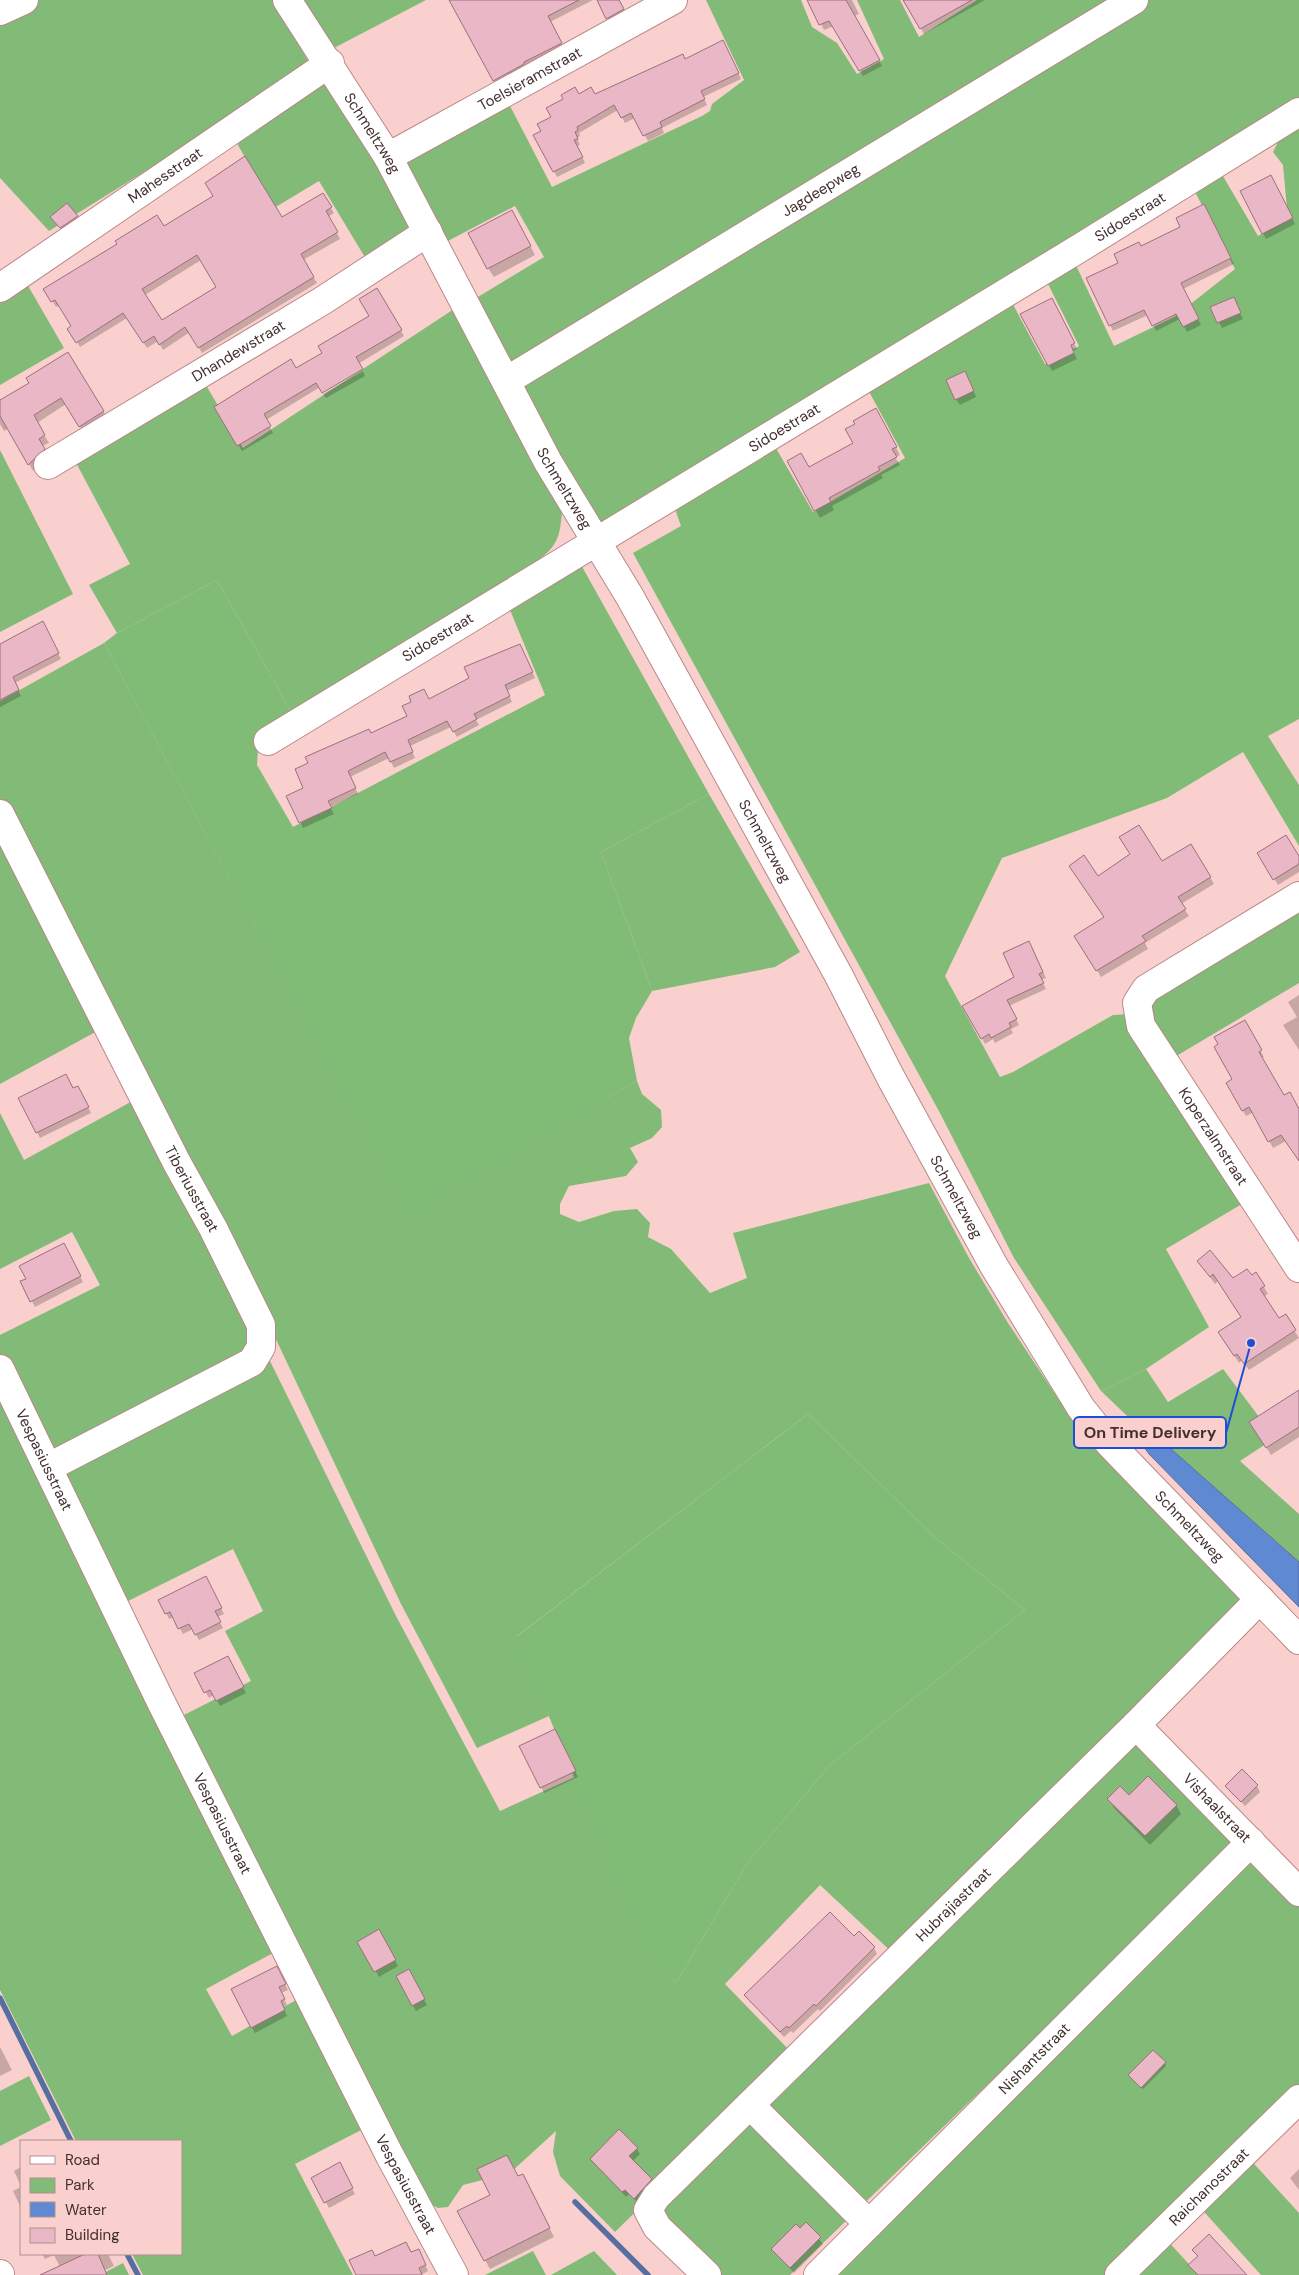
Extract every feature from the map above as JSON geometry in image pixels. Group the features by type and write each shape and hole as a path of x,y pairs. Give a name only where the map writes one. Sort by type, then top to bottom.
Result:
{"street":[{"path":"0,11 24,0"},
{"name":"Schmeltzweg","path":"288,0 330,63 388,157 548,462 595,543 630,597 839,976 891,1078 994,1266 1081,1408 1109,1443 1299,1640"},
{"name":"Toelsieramstraat","path":"388,157 673,0"},
{"name":"Jagdeepweg","path":"506,381 1134,0"},
{"name":"Mahesstraat","path":"0,288 330,63"},
{"name":"Sidoestraat","path":"268,741 501,597 595,543 1299,112"},
{"name":"Dhandewstraat","path":"48,465 322,301 428,232"},
{"name":"Tiberiusstraat","path":"0,814 262,1326 261,1347 252,1362 49,1467"},
{"name":"Koperzalmstraat","path":"1299,896 1146,989 1137,1003 1141,1026 1299,1268"},
{"name":"Vespasiusstraat","path":"0,1369 161,1702 389,2154 454,2275"},
{"name":"Hubrajiastraat","path":"707,2275 657,2227 648,2210 656,2197 1136,1725 1260,1599"},
{"name":"Vishaalstraat","path":"1136,1725 1299,1892"},
{"name":"Nishantstraat","path":"818,2275 1251,1842"},
{"name":"Raichanostraat","path":"1119,2275 1299,2099"},
{"path":"750,2105 869,2224"}],"green space":[{"path":"0,0 272,0 310,64 308,70 49,231 0,178"},
{"path":"301,0 426,0 332,49"},
{"path":"706,0 801,0 812,27 837,43 857,74 884,59 857,0 900,0 919,37 977,0 1299,0 1299,105 600,525 592,518 473,300 544,257 515,206 444,243 401,163 507,100 552,187 702,116 710,111 712,104 744,80"},
{"path":"330,80 412,229 366,259 319,181 274,208 231,133"},
{"path":"1299,122 1299,719 1268,736 1299,785 1299,846 1243,752 1167,798 1002,858 945,976 1000,1077 1013,1072 1113,1015 1132,1014 1247,1201 1166,1249 1209,1327 1146,1369 1101,1391 1014,1258 940,1113 633,553 681,526 674,506 773,443 813,512 905,458 866,386 1010,299 1045,364 1079,346 1044,276 1073,259 1114,346 1174,317 1235,269 1192,186 1220,171 1258,236 1288,220 1283,165 1273,152 1284,130"},
{"path":"16,265 64,348 0,385 0,276"},
{"path":"454,309 562,511 560,529 556,541 548,552 535,563 294,717 217,580 117,633 89,585 130,564 74,459 200,375 243,448"},
{"path":"0,450 73,594 0,632"},
{"path":"580,563 709,794 601,852 652,991 636,1018 629,1038 637,1081 408,1214 104,643 117,633 217,580 294,717 259,735 257,765 293,827 545,695 508,605"},
{"path":"104,643 408,1213 637,1081 642,1094 661,1110 662,1127 652,1138 630,1148 638,1162 626,1176 569,1186 560,1204 560,1214 579,1222 614,1211 637,1209 650,1223 648,1237 671,1249 710,1293 747,1278 733,1233 929,1183 969,1258 1008,1323 1059,1400 1105,1457 1247,1594 895,1955 820,1885 725,1984 794,2055 615,2232 560,2176 553,2152 556,2131 510,2173 463,2185 448,2207 438,2208 428,2203 178,1718 251,1681 225,1631 263,1611 233,1549 120,1605 58,1472 268,1357 396,1616 500,1811 575,1777 649,1957 676,1983 748,1862 830,1765 1025,1610 937,1539 808,1414 517,1636 549,1716 477,1748 401,1604 256,1297 0,798 0,701"},
{"path":"709,794 800,952 775,967 652,991 601,852"},
{"path":"0,831 101,1029 0,1084"},
{"path":"1299,910 1299,983 1168,1061 1146,1003"},
{"path":"138,1098 254,1323 254,1350 56,1453 0,1358 0,1335 100,1285 72,1232 0,1269 0,1113 24,1160"},
{"path":"1146,1369 1168,1402 1223,1369 1275,1438 1240,1461 1299,1514 1299,1562 1162,1441 1152,1434 1144,1432 1101,1391"},
{"path":"0,1388 284,1947 206,1989 232,2036 298,1999 369,2126 295,2164 353,2275 143,2275 133,2255 182,2255 182,2140 75,2140 0,1990"},
{"path":"808,1414 937,1539 1025,1610 830,1765 748,1862 676,1983 649,1958 516,1637"},
{"path":"1131,1739 1228,1836 1232,1845 1228,1852 790,2275 716,2275 663,2223 658,2201"},
{"path":"1247,1857 1299,1905 1299,2089 1110,2275 815,2275"},
{"path":"29,2076 51,2120 0,2146 0,2091"},
{"path":"1247,2156 1299,2213 1299,2275 1261,2275 1197,2204"},
{"path":"1164,2237 1199,2275 1126,2275"},
{"path":"533,2251 546,2275 485,2275"},
{"path":"594,2251 617,2275 551,2275"},
{"path":"123,2263 129,2275 100,2275"}],"water":[{"path":"1144,1432 1152,1434 1162,1441 1299,1562 1299,1607 1149,1454 1139,1440"}],"building":[{"path":"449,0 579,0 548,16 562,43 524,62 524,64 493,81"},
{"path":"597,0 619,0 624,9 606,19"},
{"path":"807,0 846,0 880,60 859,71 829,21 819,25"},
{"path":"903,0 972,0 920,29"},
{"path":"723,40 739,73 701,91 705,99 660,122 662,127 643,136 631,113 621,118 614,105 577,127 578,130 575,132 578,139 574,140 583,157 553,172 533,135 541,131 537,124 551,117 546,108 563,99 561,95 575,87 579,94 591,87 595,94 683,54 685,59"},
{"path":"245,156 282,217 323,193 332,207 326,211 338,232 301,254 314,277 198,348 185,327 159,345 154,336 143,343 123,313 76,343 67,329 71,326 55,300 51,302 43,289 117,244 115,241 157,215 164,226 213,196 205,183","holes":["197,255 216,287 162,320 142,289"]},
{"path":"1271,175 1293,218 1262,234 1240,191"},
{"path":"67,203 78,216 60,228 50,217"},
{"path":"1204,204 1231,258 1181,283 1199,319 1183,327 1176,314 1152,326 1144,310 1109,326 1086,278 1118,263 1114,254 1139,242 1141,246 1180,227 1176,218"},
{"path":"512,210 531,246 487,269 468,233"},
{"path":"377,288 402,330 356,357 363,369 322,393 316,383 264,414 271,426 237,446 214,407 291,359 296,368 322,353 318,346 369,316 359,299"},
{"path":"1234,297 1241,313 1217,323 1210,307"},
{"path":"1052,298 1075,343 1071,345 1074,353 1048,366 1020,314"},
{"path":"68,352 104,411 79,427 61,398 34,415 45,435 39,439 45,449 28,465 0,416 0,400 29,383 26,378"},
{"path":"965,371 974,391 955,400 946,380"},
{"path":"876,408 897,447 892,449 897,457 878,467 880,470 829,498 831,502 814,511 787,461 801,453 809,467 853,443 845,429 855,424 853,421"},
{"path":"43,621 59,653 13,677 19,690 0,700 0,644"},
{"path":"520,644 533,672 505,685 510,696 474,714 477,719 453,732 447,721 408,740 413,752 390,762 385,752 348,771 356,788 328,801 332,808 299,823 286,796 303,788 295,769 308,763 305,757 369,729 371,733 407,716 402,706 411,702 409,696 424,689 429,699 469,678 464,667"},
{"path":"1139,825 1162,861 1191,844 1211,877 1178,897 1186,909 1142,936 1146,941 1096,971 1074,936 1104,917 1069,866 1084,855 1098,876 1130,854 1119,837"},
{"path":"1286,835 1299,856 1299,864 1273,880 1257,853"},
{"path":"1029,941 1043,972 1039,974 1044,983 1007,1000 1017,1019 1009,1023 1011,1027 991,1038 989,1034 981,1039 962,1006 1014,977 1003,953"},
{"path":"1245,1020 1262,1050 1259,1052 1284,1095 1290,1092 1299,1109 1299,1161 1281,1135 1268,1142 1249,1107 1242,1111 1226,1083 1232,1079 1214,1047 1218,1044 1214,1037"},
{"path":"66,1074 73,1088 78,1086 89,1107 36,1133 18,1098"},
{"path":"64,1243 81,1276 30,1302 20,1281 26,1279 19,1266"},
{"path":"1210,1250 1233,1278 1247,1269 1252,1275 1256,1272 1265,1286 1260,1289 1279,1318 1286,1314 1296,1330 1244,1364 1237,1354 1234,1356 1218,1332 1241,1317 1213,1274 1210,1277 1197,1261"},
{"path":"1299,1390 1299,1427 1266,1448 1249,1422"},
{"path":"206,1576 222,1608 215,1611 221,1622 195,1635 189,1624 178,1629 170,1612 165,1614 158,1600"},
{"path":"228,1656 244,1687 216,1701 210,1690 204,1693 194,1673"},
{"path":"555,1729 576,1771 540,1788 519,1746"},
{"path":"1242,1769 1258,1785 1241,1802 1225,1786"},
{"path":"1148,1776 1177,1805 1145,1836 1107,1799 1120,1786 1129,1795"},
{"path":"830,1912 854,1936 859,1931 875,1947 816,2006 814,2004 789,2028 787,2026 780,2032 744,1995"},
{"path":"379,1929 396,1960 374,1972 357,1942"},
{"path":"277,1966 286,1984 279,1987 285,1999 281,2001 285,2010 251,2028 231,1989"},
{"path":"409,1969 425,1999 412,2006 396,1976"},
{"path":"1153,2050 1166,2062 1141,2088 1128,2075"},
{"path":"619,2129 638,2148 629,2156 652,2179 634,2199 625,2190 622,2192 590,2159"},
{"path":"507,2155 518,2176 523,2174 550,2228 484,2261 457,2211 490,2195 477,2169"},
{"path":"340,2162 353,2188 324,2203 311,2178"},
{"path":"806,2222 821,2237 790,2268 771,2249 796,2224 800,2228"},
{"path":"1209,2234 1247,2275 1198,2275 1188,2265 1198,2256 1192,2250"},
{"path":"406,2242 411,2252 419,2249 426,2265 419,2268 422,2275 356,2275 349,2260 372,2250 375,2256"},
{"path":"83,2255 98,2255 107,2275 40,2275"}],"waterway":[{"path":"0,1998 71,2140"},
{"path":"575,2202 648,2275"},
{"path":"128,2255 138,2275"}],"place":[{"name":"On Time Delivery","path":"1251,1343"}]}
